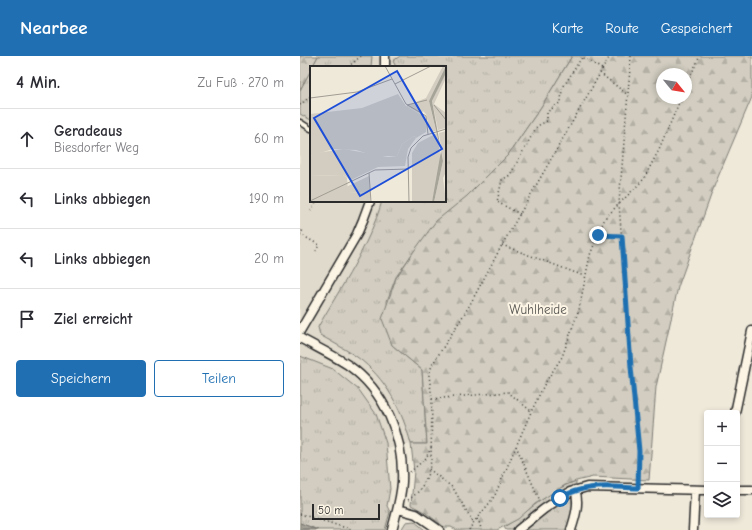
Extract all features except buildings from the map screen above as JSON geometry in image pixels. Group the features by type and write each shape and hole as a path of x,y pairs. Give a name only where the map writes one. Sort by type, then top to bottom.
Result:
{"street":[{"path":"384,66 385,56"},
{"path":"300,331 357,234 370,202"},
{"path":"736,410 752,332"},
{"path":"300,338 348,365 372,388 380,399 391,420 399,446 402,482 398,509 392,530"},
{"path":"518,530 544,509 570,492 587,487 596,486 704,490"},
{"path":"571,530 578,502 575,490"},
{"path":"693,530 696,490"},
{"path":"740,490 752,490"},
{"path":"398,509 416,514 439,530"}],"lane":[{"path":"300,122 310,128"}],"path":[{"path":"349,66 361,56"},
{"path":"408,500 417,494 422,487 430,469 432,446 432,398 429,376 432,365 468,308 502,245 610,56"},
{"path":"631,56 619,203 631,367 639,451 638,488"},
{"path":"692,73 700,56"},
{"path":"520,214 497,202 502,180 510,175 536,126 547,121 547,112 561,102 562,89 582,57 602,69"},
{"path":"600,73 628,96"},
{"path":"300,105 310,97"},
{"path":"468,530 495,495 531,412 546,383 562,358 579,310 590,255 605,218 644,180 678,104"},
{"path":"311,211 316,202"},
{"path":"301,230 300,234 319,245 316,251"},
{"path":"598,235 622,236"},
{"path":"502,245 585,276"},
{"path":"432,398 508,392 531,412"},
{"path":"410,472 426,458 432,446"},
{"path":"516,446 544,509"},
{"path":"430,469 453,488 473,522"},
{"path":"300,514 353,530"},
{"path":"477,518 481,530"}],"shaded area":[{"path":"300,56 510,56 446,67 310,66 310,202 426,202 365,310 382,319 392,345 422,370 427,444 411,444 386,449 390,489 387,506 390,512 385,530 300,509"},
{"path":"300,523 318,530 300,530"}],"green space":[{"path":"300,56 318,56 313,66 310,66 310,72 300,90"},
{"path":"318,56 372,56 371,66 313,66"},
{"path":"400,56 572,56 541,107 508,155 414,251 396,277 387,301 392,345 422,370 427,444 411,444 398,407 384,385 367,365 357,357 320,335 318,327 362,250 370,234 382,202 446,202 446,66 396,66 393,61"},
{"name":"Wuhlheide","path":"572,56 752,56 752,97 715,184 678,287 656,387 649,480 593,477 576,481 565,485 535,504 518,519 497,530 457,530 451,527 444,527 426,513 411,505 414,471 411,444 427,444 422,370 392,345 382,319 396,278 436,221 467,196 508,155 541,107"},
{"path":"310,71 310,119 300,114 300,90"},
{"path":"300,356 333,369 359,390 376,414 386,443 390,489 387,506 390,512 385,530 318,530 300,523"},
{"path":"576,481 575,504 570,530 506,530 504,527 547,496"},
{"path":"414,521 425,530 401,530 406,522"}],"route":[{"path":"560,498 570,492 587,487 638,488 639,451 631,367 622,236 598,235"}]}
